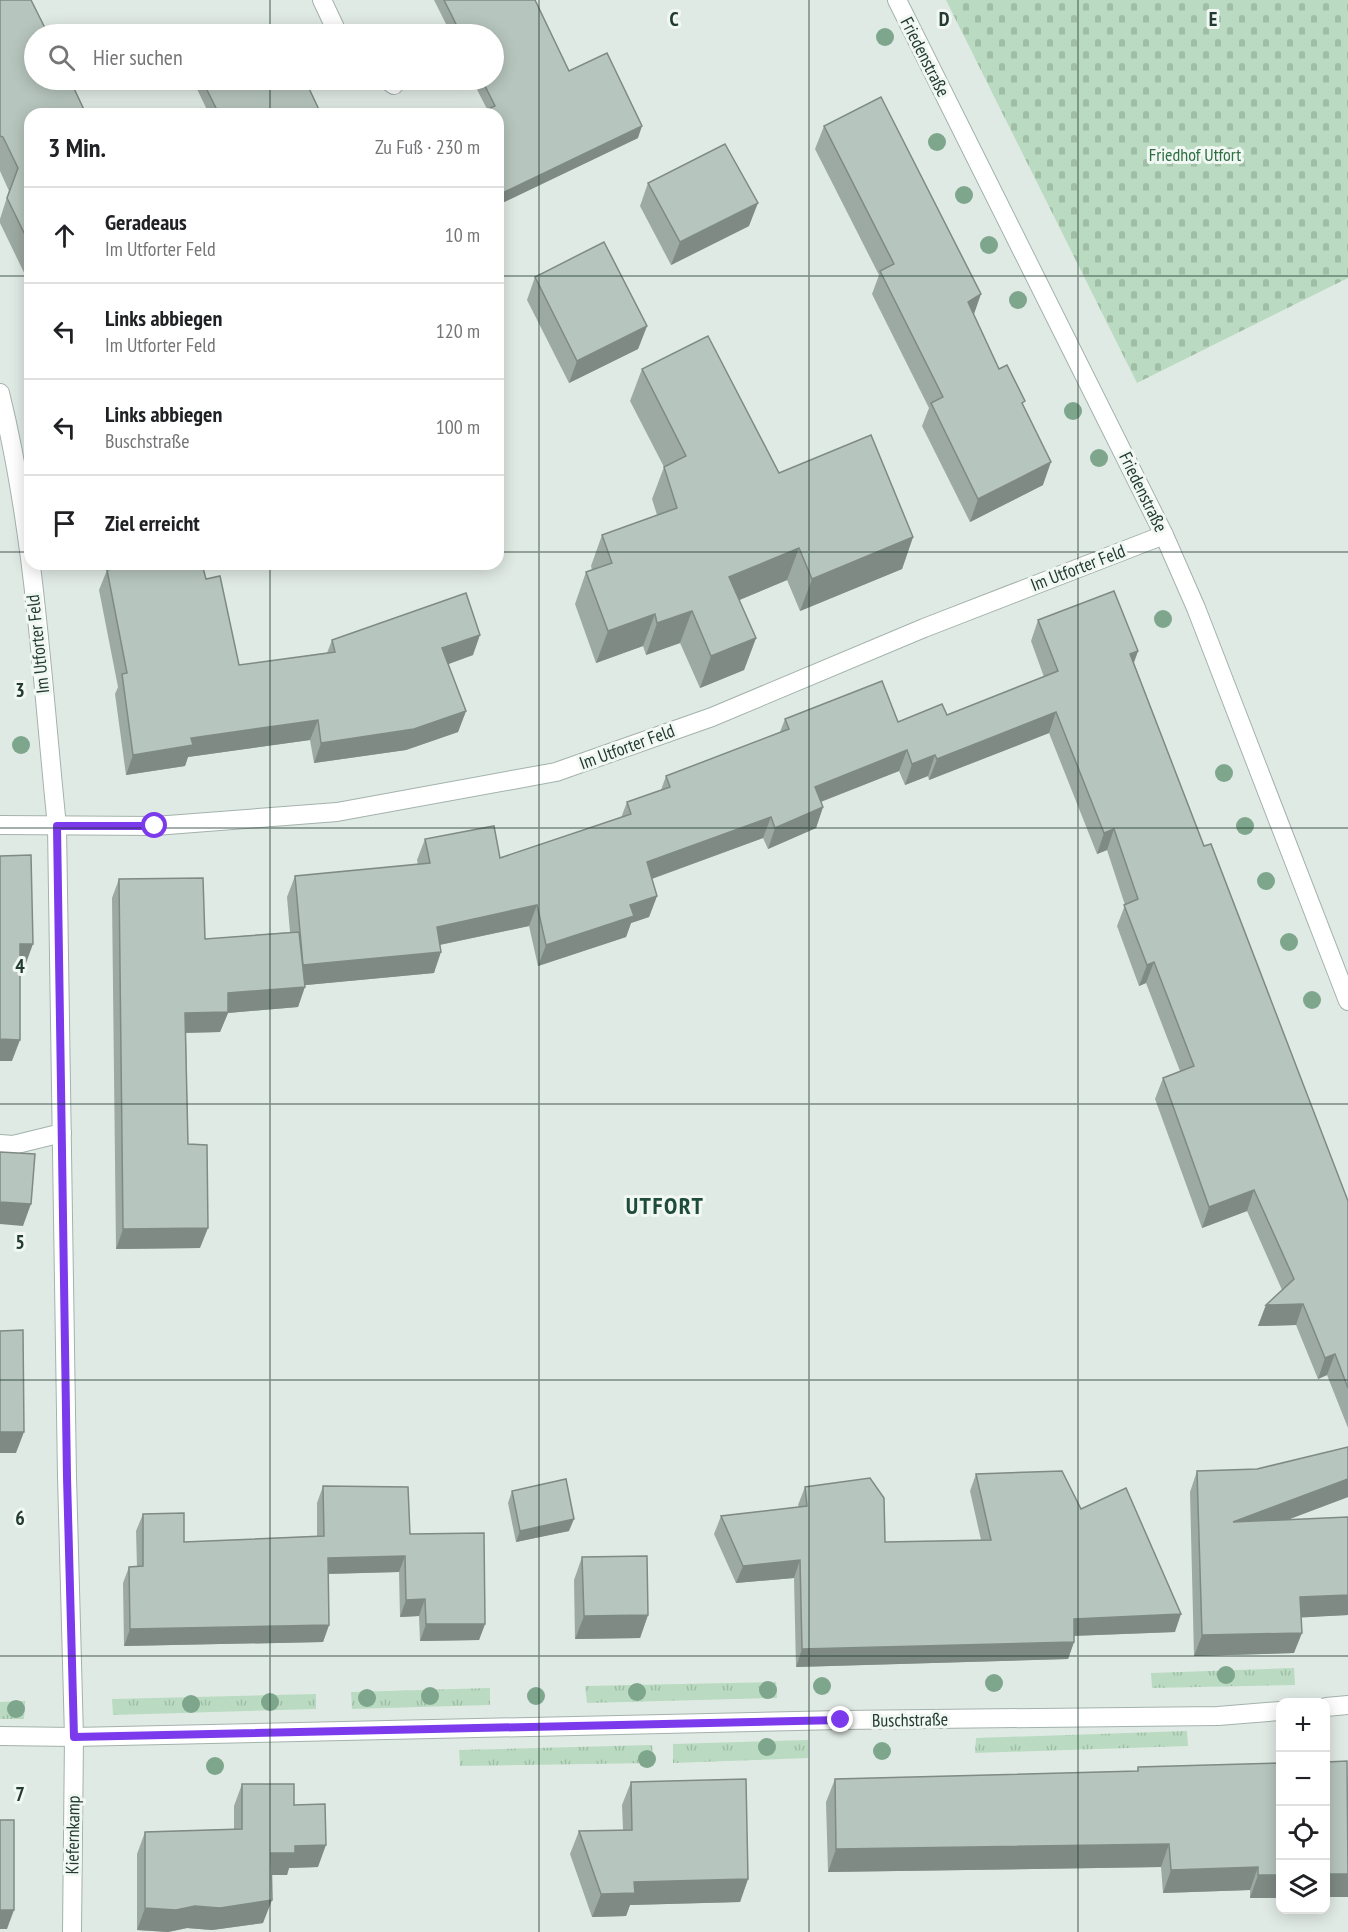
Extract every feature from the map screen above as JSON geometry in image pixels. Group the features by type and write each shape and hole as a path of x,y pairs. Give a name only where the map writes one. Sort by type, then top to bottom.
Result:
{"street":[{"path":"322,0 333,24"},
{"name":"Friedenstraße","path":"897,0 1164,535 1200,619 1348,1001"},
{"name":"Im Utforter Feld","path":"0,393 13,446 24,527"},
{"name":"Im Utforter Feld","path":"57,826 155,826 337,812 556,772 712,717 924,628 1164,535"},
{"name":"Im Utforter Feld","path":"30,570 57,826 67,1477 74,1737"},
{"path":"0,825 57,826"},
{"path":"0,1144 13,1145 62,1133"},
{"path":"1330,1707 1348,1705"},
{"name":"Buschstraße","path":"0,1736 74,1737 841,1720 1218,1716 1276,1711"},
{"name":"Kiefernkamp","path":"72,1932 74,1737"}],"green space":[{"name":"Friedhof Utfort","path":"946,0 1348,0 1348,278 1137,383"},
{"path":"1294,1668 1295,1685 1152,1688 1151,1673"},
{"path":"776,1682 777,1698 587,1703 585,1686"},
{"path":"490,1688 490,1705 352,1709 351,1692"},
{"path":"316,1694 316,1709 113,1715 112,1699"},
{"path":"25,1701 24,1719 0,1719 0,1702"},
{"path":"1187,1731 1188,1746 975,1753 976,1738"},
{"path":"808,1740 808,1758 673,1763 673,1744"},
{"path":"652,1745 654,1763 460,1766 459,1750"}],"building":[{"path":"0,0 31,0 43,24 24,24 24,90 75,90 83,108 24,108 24,233 7,198 18,168 3,137 0,136"},
{"path":"444,0 535,0 569,71 607,53 642,126 504,192 504,108 490,108 495,106 487,90 504,90 504,24 456,24"},
{"path":"207,90 310,90 318,108 216,108"},
{"path":"881,97 981,294 968,302 999,369 1007,365 1025,401 1022,403 1051,462 978,499 931,403 943,397 880,271 894,264 824,126"},
{"path":"725,144 758,203 680,242 648,183"},
{"path":"604,242 647,326 577,361 535,277"},
{"path":"708,336 779,473 871,435 913,537 812,579 799,548 729,577 756,638 711,656 692,611 657,623 655,614 608,631 586,572 612,563 602,535 677,508 664,467 686,456 642,369"},
{"path":"107,570 204,570 206,579 220,576 239,665 335,652 332,640 466,593 480,635 442,648 466,711 414,729 321,743 318,720 191,738 193,745 133,755 122,674 127,673"},
{"path":"1114,591 1138,651 1130,654 1204,846 1211,844 1348,1201 1348,1388 1335,1354 1325,1358 1303,1304 1266,1305 1294,1279 1254,1190 1209,1207 1163,1078 1194,1066 1154,962 1147,965 1124,905 1138,899 1114,829 1104,833 1056,712 937,759 935,755 912,764 907,750 815,787 823,807 775,828 771,817 647,862 657,896 630,905 634,916 546,945 537,905 437,927 441,952 303,965 295,876 430,863 425,839 494,826 500,858 631,814 627,802 670,787 666,776 789,729 785,719 882,681 898,722 942,704 947,715 1058,671 1038,620"},
{"path":"31,855 33,944 20,944 20,1040 0,1039 0,856"},
{"path":"203,878 205,939 299,932 305,987 228,993 228,1012 185,1013 188,1144 207,1145 208,1228 123,1229 119,879"},
{"path":"0,1152 35,1154 31,1204 0,1202"},
{"path":"23,1330 24,1432 0,1432 0,1331"},
{"path":"1348,1447 1348,1479 1233,1522 1348,1517 1348,1595 1300,1597 1302,1633 1202,1635 1197,1471 1257,1469"},
{"path":"1062,1471 1081,1509 1126,1488 1181,1614 1074,1619 1074,1642 802,1649 800,1560 743,1566 721,1516 807,1506 805,1487 870,1478 884,1498 885,1542 991,1540 976,1474"},
{"path":"566,1479 574,1519 520,1531 512,1491"},
{"path":"323,1486 408,1487 410,1534 484,1533 485,1624 426,1624 425,1599 406,1600 405,1556 328,1558 329,1625 130,1629 129,1567 143,1566 143,1514 184,1513 184,1542 324,1536"},
{"path":"647,1556 648,1615 584,1616 582,1557"},
{"path":"1347,1761 1348,1874 1330,1874 1330,1762"},
{"path":"1276,1763 1276,1875 1258,1875 1258,1867 1171,1870 1169,1844 836,1849 835,1779 1138,1771 1138,1767"},
{"path":"746,1779 748,1879 634,1882 635,1893 601,1894 579,1831 632,1830 631,1782"},
{"path":"242,1784 294,1784 294,1805 325,1804 326,1845 295,1846 295,1853 271,1853 272,1900 220,1908 195,1906 176,1910 145,1908 145,1832 242,1829"},
{"path":"0,1820 14,1820 14,1910 0,1910"}],"district":[{"name":"UTFORT","path":"665,1206"}],"route":[{"path":"155,826 57,826 67,1477 74,1737 841,1720"}]}
